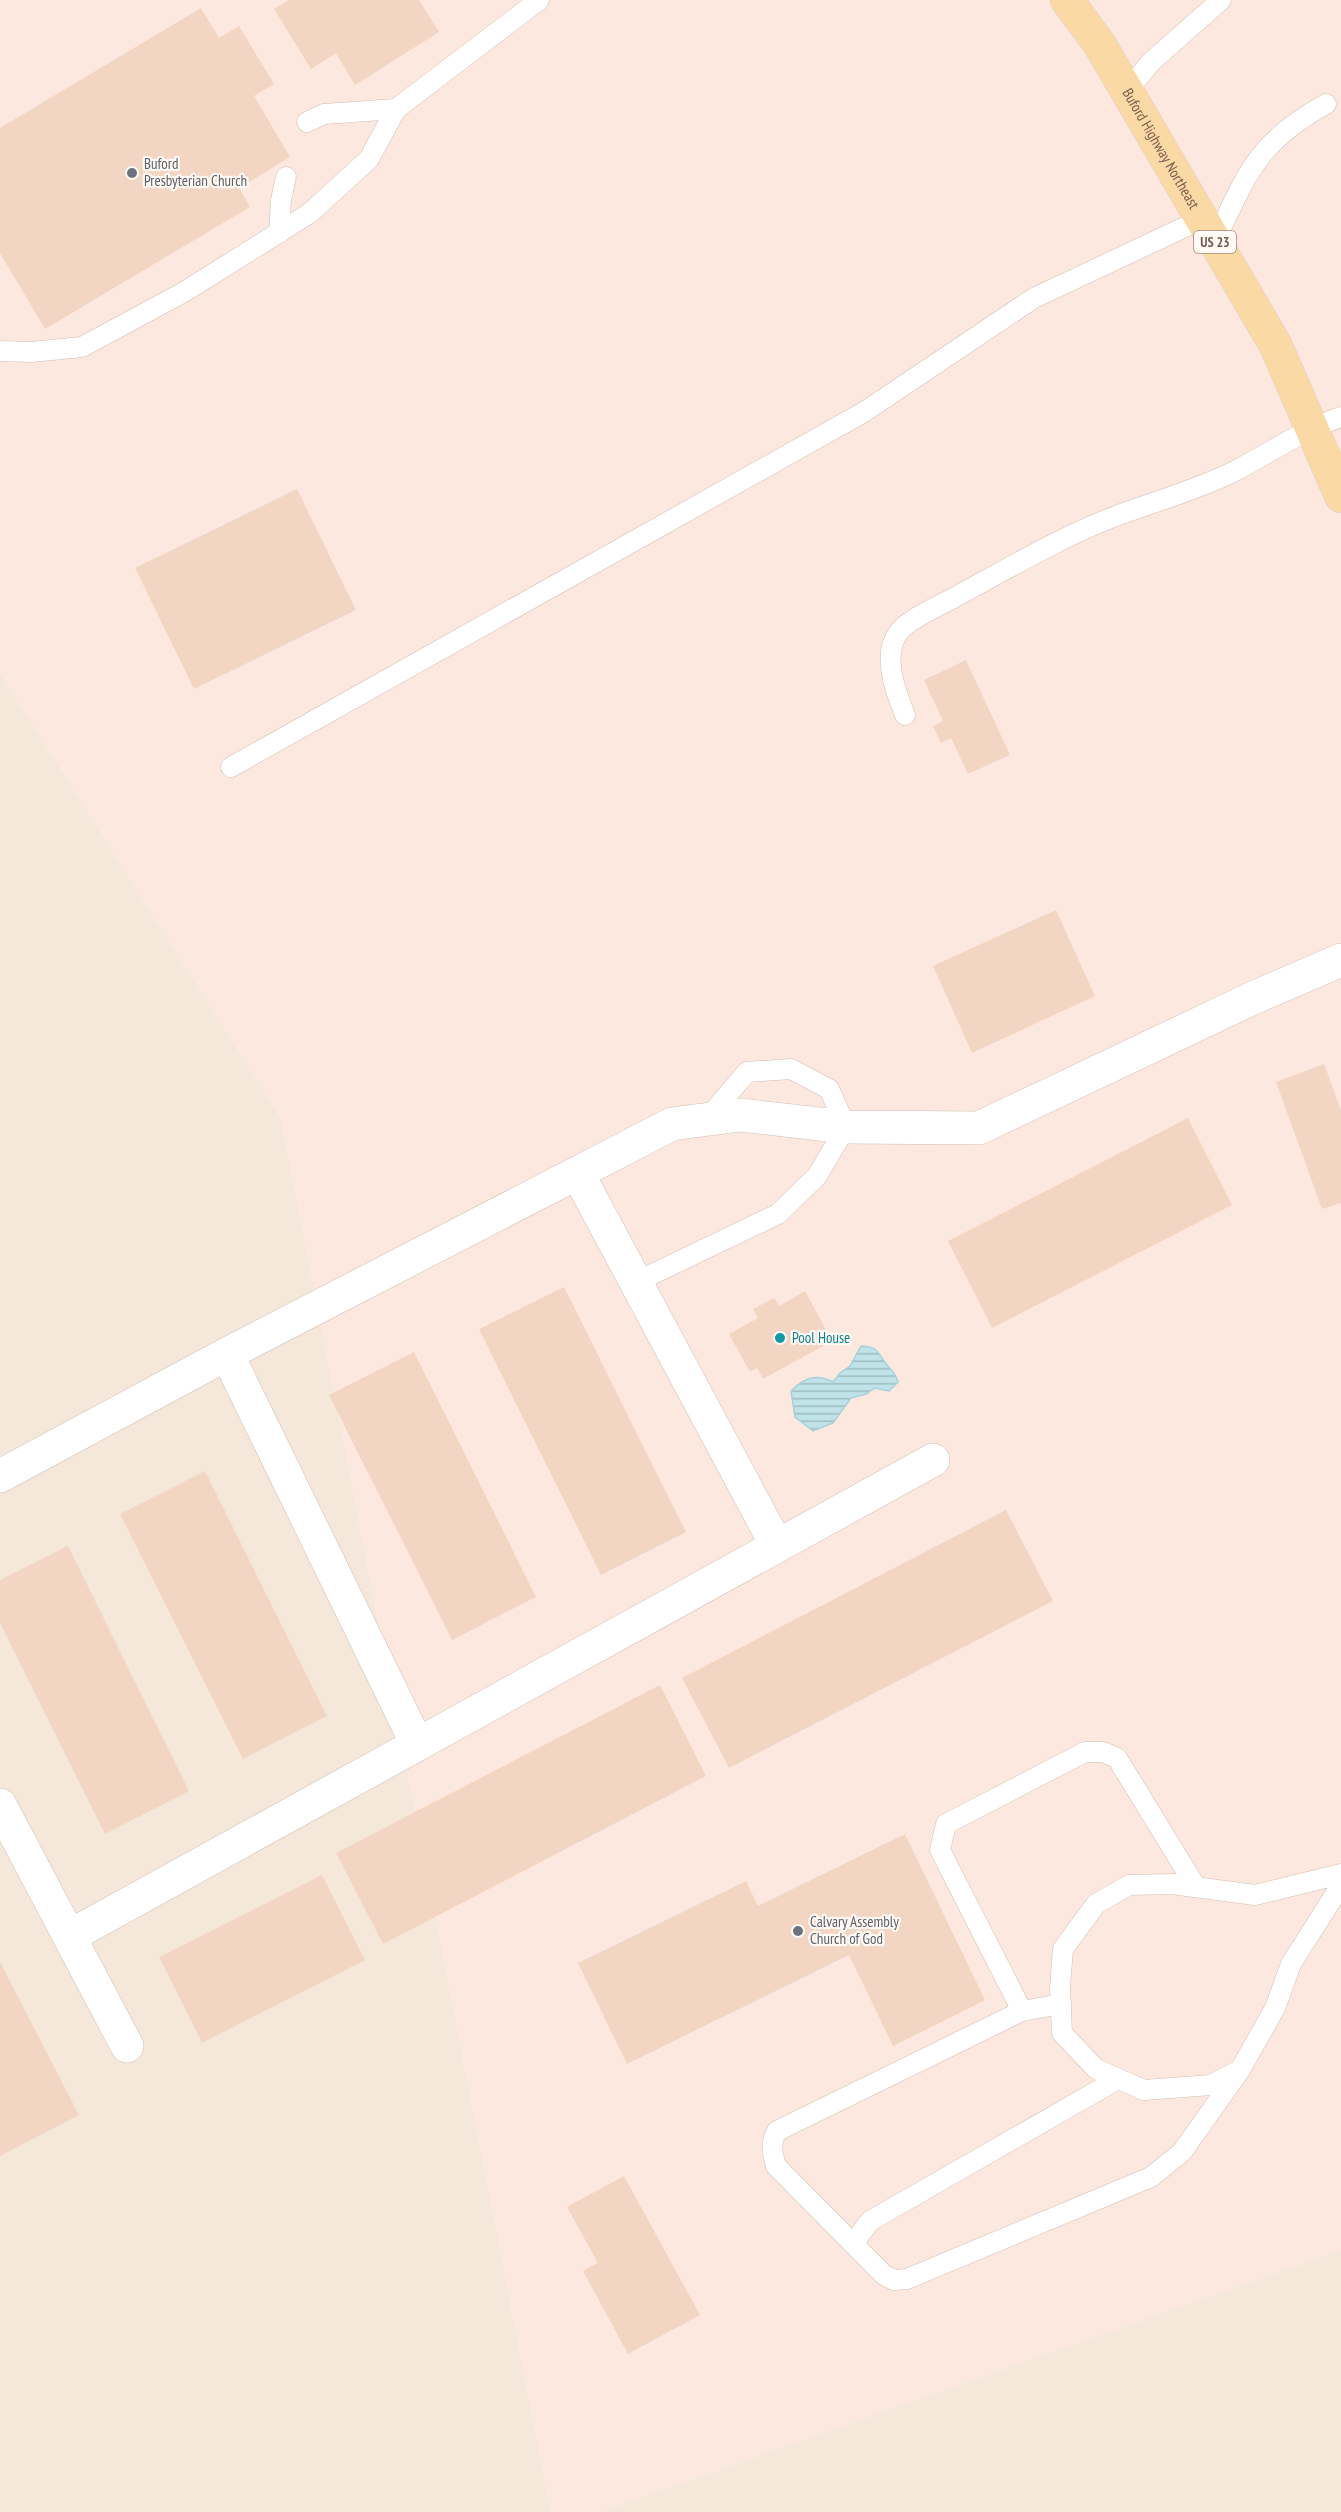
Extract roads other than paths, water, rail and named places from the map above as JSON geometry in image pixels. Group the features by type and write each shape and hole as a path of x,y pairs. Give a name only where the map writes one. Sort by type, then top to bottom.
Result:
{"main road":[{"name":"Buford Highway Northeast","path":"1067,0 1100,45 1276,346 1341,496"}],"street":[{"path":"0,1476 227,1354 672,1124 740,1115 846,1127 979,1128 1253,998 1341,960"},
{"path":"578,1174 777,1546"},
{"path":"227,1354 417,1744"},
{"path":"70,1936 933,1460"},
{"path":"0,1804 127,2046"}],"lane":[{"path":"0,351 31,352 82,347 184,292 310,213 369,159 396,109 539,0"},
{"path":"1127,91 1151,62 1221,0"},
{"path":"231,767 864,412 1034,298 1208,230 1269,143 1296,120 1326,104"},
{"path":"307,122 324,114 396,109"},
{"path":"279,233 281,200 286,177"},
{"path":"905,715 895,690 893,647 899,632 913,621 1021,561 1116,516 1236,471 1311,428 1341,417"},
{"path":"636,1282 778,1214 818,1176 846,1127 829,1089 791,1069 747,1072 706,1120"},
{"path":"1022,2011 940,1850 946,1824 1085,1752 1103,1752 1118,1758 1196,1887"},
{"path":"1240,2070 1211,2085 1144,2090 1096,2069 1062,2033 1063,1949 1096,1904 1130,1885 1172,1884 1256,1895 1341,1874"},
{"path":"1061,2004 1022,2011 777,2131 772,2139 772,2152 776,2166 884,2275 894,2280 907,2279 1151,2177 1182,2152 1240,2070 1275,2008 1291,1964 1341,1885"},
{"path":"853,2244 870,2220 1118,2079"}],"water":[{"path":"861,1346 873,1348 878,1352 898,1382 889,1391 875,1388 866,1394 851,1398 833,1423 813,1431 795,1417 791,1391 810,1378 816,1377 833,1382 850,1366"}],"place":[{"name":"Buford Presbyterian Church","path":"132,173"},
{"name":"Pool House","path":"780,1338"},
{"name":"Calvary Assembly Church of God","path":"798,1931"}]}
